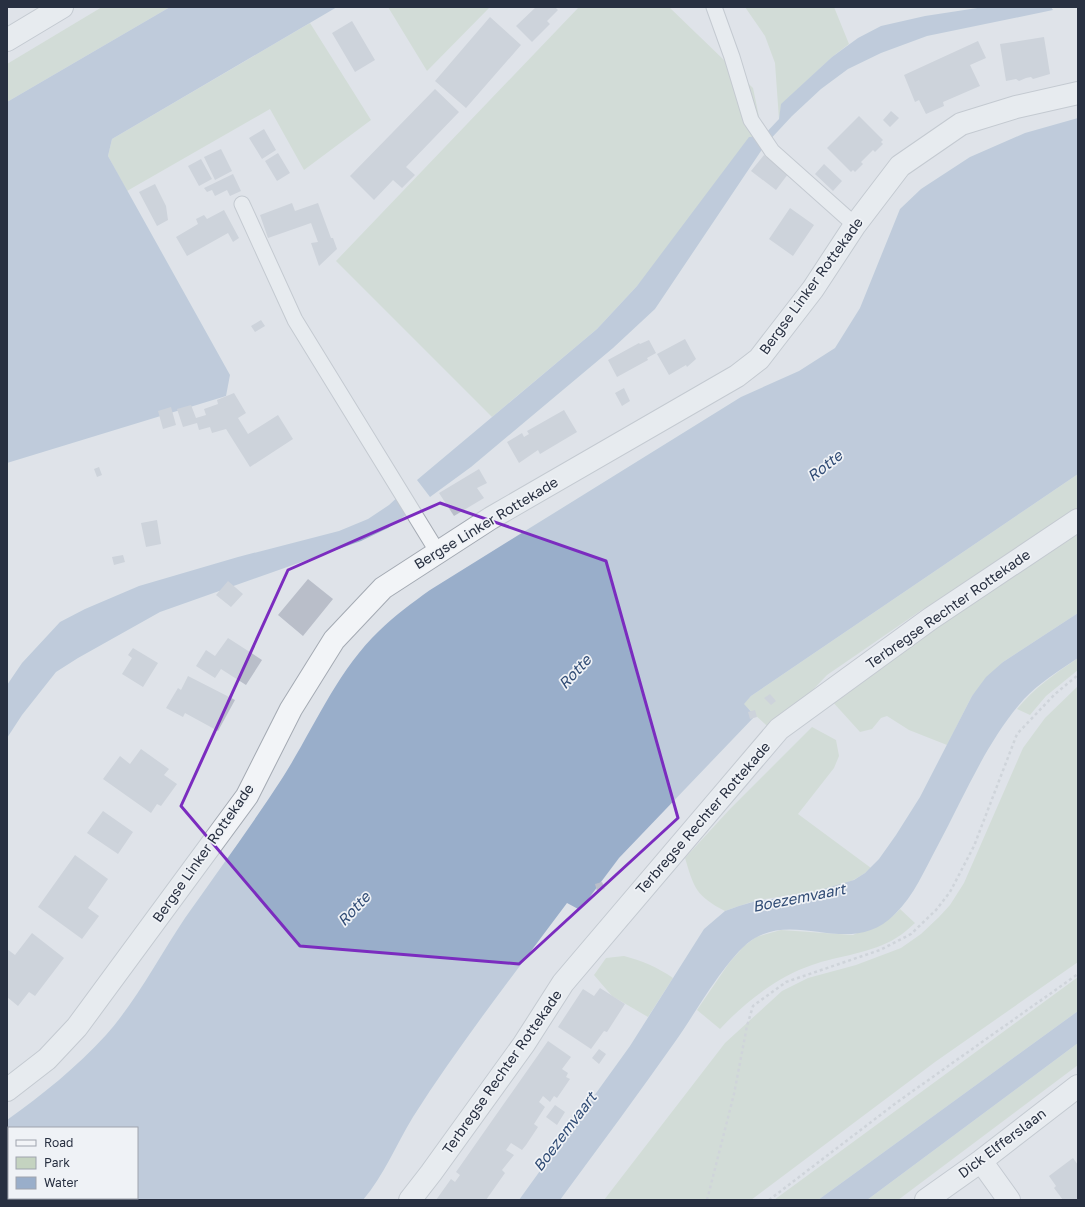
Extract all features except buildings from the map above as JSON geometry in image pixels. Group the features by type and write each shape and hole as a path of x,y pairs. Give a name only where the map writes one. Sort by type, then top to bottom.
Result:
{"street":[{"path":"7,40 62,7"},
{"name":"Bergse Linker Rottekade","path":"7,1090 47,1059 77,1028 247,796 291,709 334,640 383,588 437,551 491,518 737,376 759,359 813,289 855,225 900,166 961,124 1016,106 1078,93"},
{"name":"Terbregse Rechter Rottekade","path":"410,1200 519,1050 563,983 780,729 930,619 1078,520"},
{"name":"Dick Elfferslaan","path":"926,1200 981,1161 1078,1086"},
{"path":"981,1161 1009,1200"}],"lane":[{"path":"714,7 732,57 751,120 772,151 855,225"},
{"path":"242,204 295,320 437,551"}],"path":[{"path":"707,1200 734,1094 747,1026 753,1006 786,982 880,950 911,934 936,910 950,892 974,846 1017,734 1055,694 1078,675"},
{"path":"769,1200 896,1104 1078,974"}],"highlighted area":[{"path":"440,503 606,561 678,818 519,964 300,946 181,806 288,570"}],"green space":[{"path":"102,7 170,7 7,102 7,64"},
{"path":"388,7 490,7 427,71"},
{"path":"579,7 669,7 753,88 763,136 637,286 597,329 492,417 336,261"},
{"path":"745,7 834,7 849,44 832,57 782,104 779,119 775,63 765,36"},
{"path":"310,23 371,120 304,170 270,109 127,191 108,156 112,139"},
{"path":"1078,474 1078,511 941,602 923,609 827,675 806,697 776,734 743,704 751,696"},
{"path":"1078,525 1078,613 1003,662 972,696 947,745 909,730 887,716 881,718 872,729 860,732 831,700"},
{"path":"1078,658 1078,670 1046,696 1030,715 1017,709 1038,688"},
{"path":"1078,686 1078,962 935,1062 751,1200 604,1200 725,1043 782,991 808,978 856,965 901,948 921,934 939,917 950,905 964,883 1023,748 1045,718"},
{"path":"812,727 836,740 839,756 834,768 798,814 871,868 859,877 846,883 816,892 769,898 725,911 715,906 702,896 694,884 685,858 730,809"},
{"path":"900,909 915,923 904,933 877,947 812,965 786,976 762,991 740,1009 720,1029 697,1010 729,963 744,946 756,937 781,930 853,935 894,915"},
{"path":"624,956 650,965 673,978 648,1017 612,996 594,975 606,958"},
{"path":"1078,977 1078,1011 818,1200 774,1200"},
{"path":"1078,1043 1078,1065 898,1200 867,1200"}],"water":[{"path":"170,7 337,7 112,139 108,156 230,375 226,396 7,463 7,102"},
{"path":"984,7 1051,7 1053,10 927,36 881,53 848,69 821,89 792,116 765,145 655,309 613,348 471,467 430,497 417,480 597,329 637,286 749,137 763,136 779,119 781,104 832,57 858,38 881,26 925,16"},
{"name":"Rotte","path":"1078,118 1078,474 751,696 744,704 755,716 619,858 580,910 567,903 488,1008 431,1089 413,1117 384,1170 363,1200 7,1200 7,1120 46,1091 71,1069 95,1047 117,1022 138,993 185,918 283,777 338,682 364,647 397,614 430,590 741,397 799,371 835,348 860,308 900,209 921,189 970,157 1025,133"},
{"path":"402,493 414,509 388,528 361,541 160,612 78,658 56,672 22,715 7,738 7,685 22,663 60,622 85,609 139,586 238,557 339,531 368,519 389,505"},
{"name":"Boezemvaart","path":"1078,613 1078,658 1036,688 1024,699 1010,716 976,770 919,882 902,907 878,927 861,933 826,933 790,929 772,931 755,938 735,956 724,969 663,1059 560,1200 519,1200 630,1046 704,929 725,911 739,906 756,901 807,894 854,880 865,873 879,859 920,797 972,696 986,677 1003,662"},
{"path":"1078,1011 1078,1043 867,1200 818,1200"}]}
